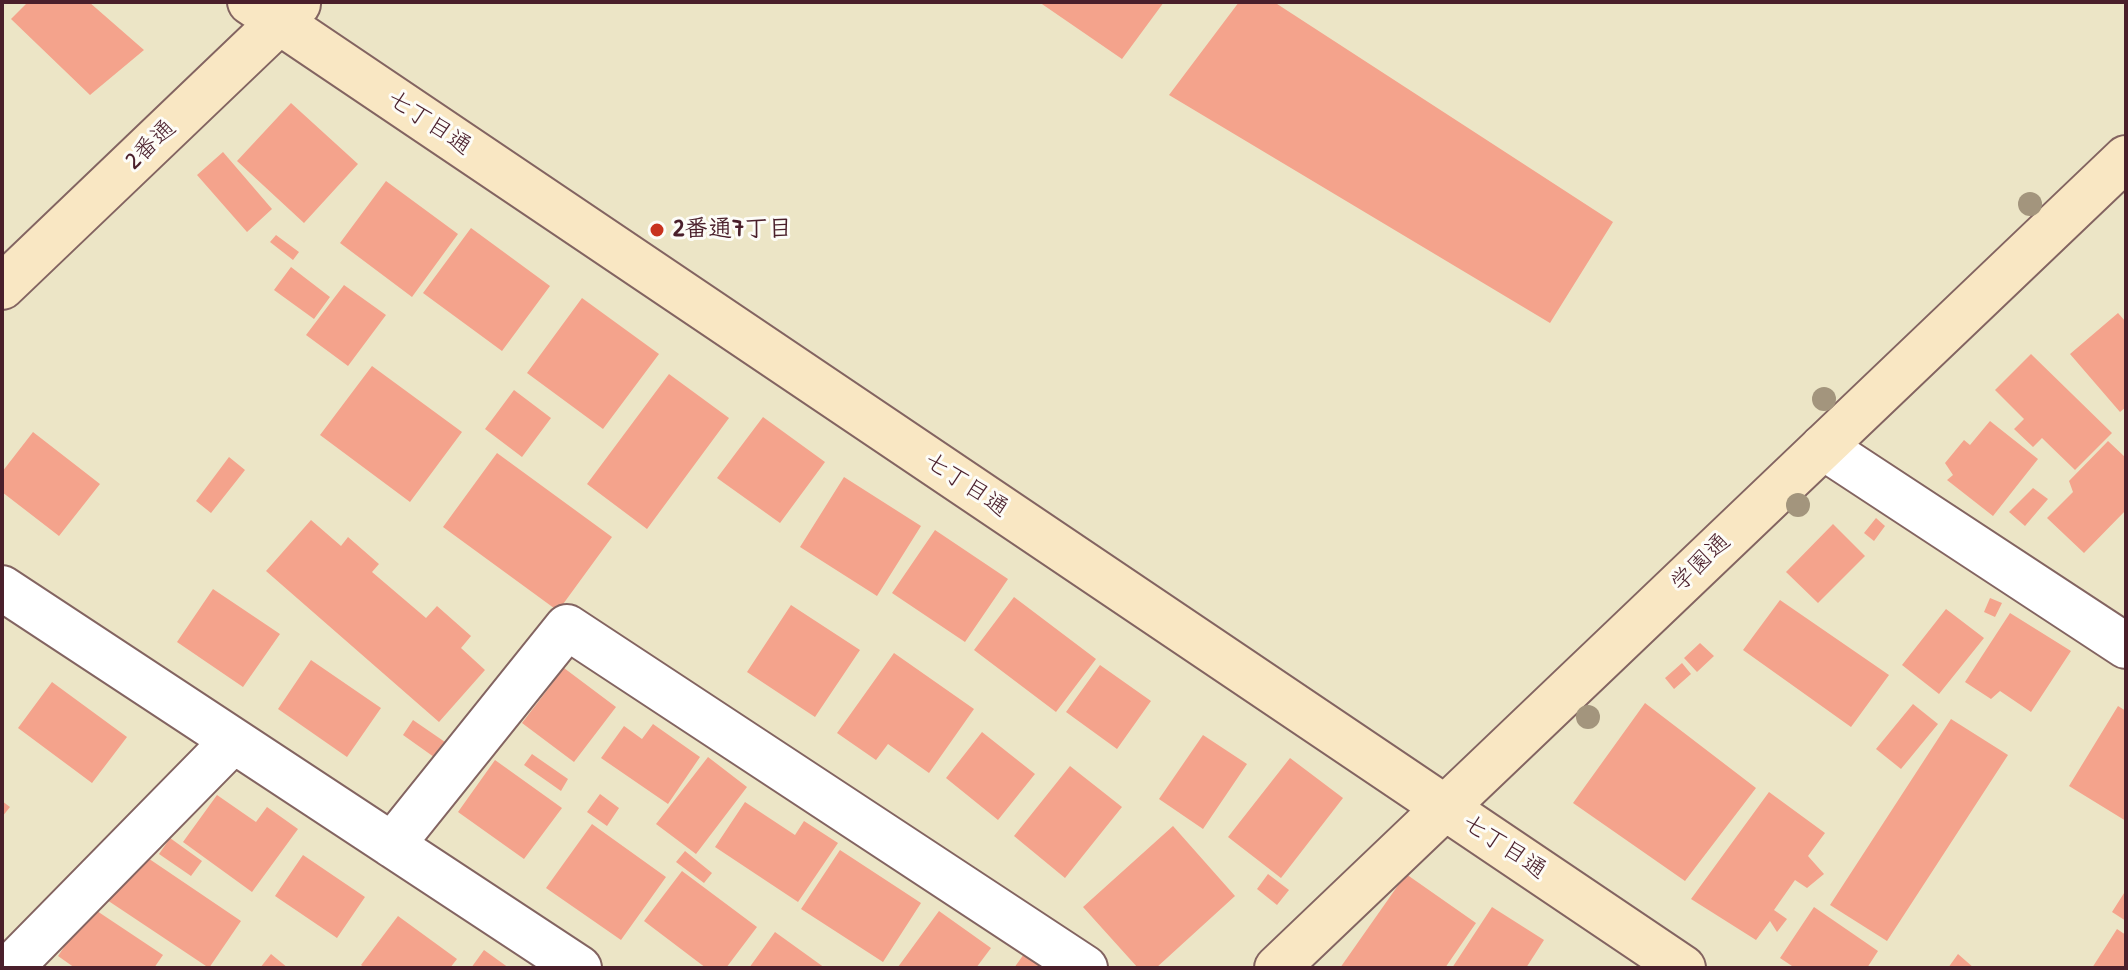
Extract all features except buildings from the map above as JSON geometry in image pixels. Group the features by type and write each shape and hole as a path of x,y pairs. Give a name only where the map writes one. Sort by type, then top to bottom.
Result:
{"street":[{"name":"2番通","path":"2,287 276,9"},
{"name":"七丁目通","path":"276,9 1683,968"},
{"name":"学園通","path":"1277,968 2126,158"},
{"path":"1823,447 2126,646"},
{"path":"2,588 579,968"},
{"path":"392,845 567,627 1085,968"},
{"path":"10,968 233,741"}],"place":[{"name":"2番通7丁目","path":"657,230"}]}
